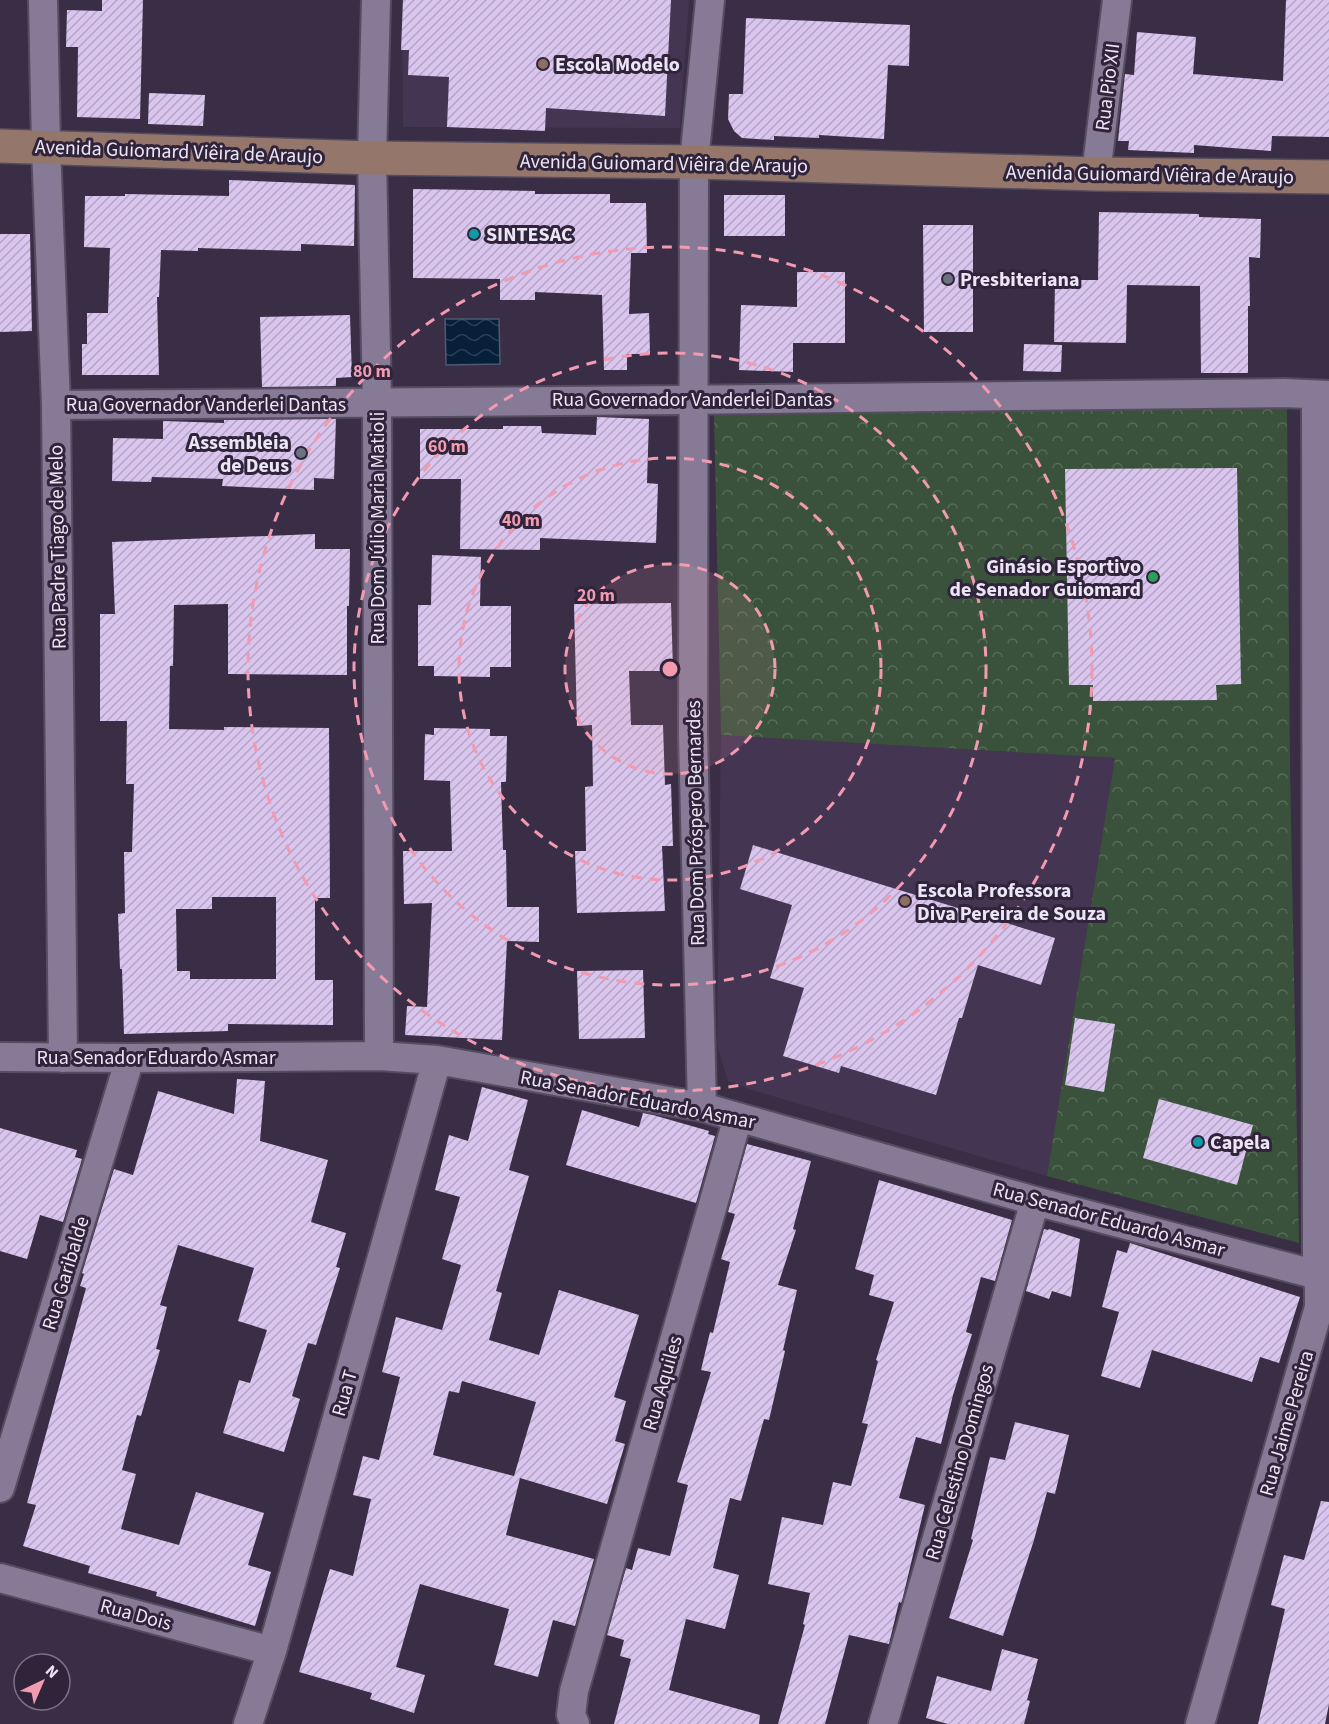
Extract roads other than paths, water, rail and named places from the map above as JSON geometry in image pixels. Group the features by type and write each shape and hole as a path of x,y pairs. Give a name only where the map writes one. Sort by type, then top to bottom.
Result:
{"street":[{"name":"Rua Padre Tiago de Melo","path":"43,0 56,405 63,1058"},
{"name":"Rua Dom Júlio Maria Matioli","path":"376,0 372,158 377,402 379,1056"},
{"name":"Rua Dom Próspero Bernardes","path":"702,1107 693,733 694,162 710,0"},
{"name":"Rua Pio XII","path":"1096,174 1117,0"},
{"name":"Avenida Guiomard Viêira de Araujo","path":"0,146 372,158 694,162 1096,174 1329,177"},
{"name":"Rua Governador Vanderlei Dantas","path":"56,405 1284,393 1322,395"},
{"name":"Rua Jaime Pereira","path":"1200,1724 1319,1307 1319,1289 1323,1276 1322,395"},
{"name":"Rua Senador Eduardo Asmar","path":"0,1057 379,1056 437,1060 702,1107 1035,1201 1323,1276"},
{"name":"Rua Garibalde","path":"0,1488 130,1058"},
{"name":"Rua T","path":"248,1724 272,1651 437,1060"},
{"name":"Rua Aquiles","path":"575,1724 571,1715 572,1706 585,1650 738,1117"},
{"name":"Rua Celestino Domingos","path":"883,1724 1035,1201"},
{"name":"Rua Dois","path":"0,1578 272,1651"}],"water":[{"path":"445,319 499,319 500,364 446,365"}],"place":[{"name":"Escola Modelo","path":"543,64"},
{"name":"SINTESAC","path":"474,234"},
{"name":"Presbiteriana","path":"948,279"},
{"name":"Assembleia de Deus","path":"301,453"},
{"name":"Ginásio Esportivo de Senador Guiomard","path":"1153,577"},
{"name":"Escola Professora Diva Pereira de Souza","path":"905,901"},
{"name":"Capela","path":"1198,1142"}]}
